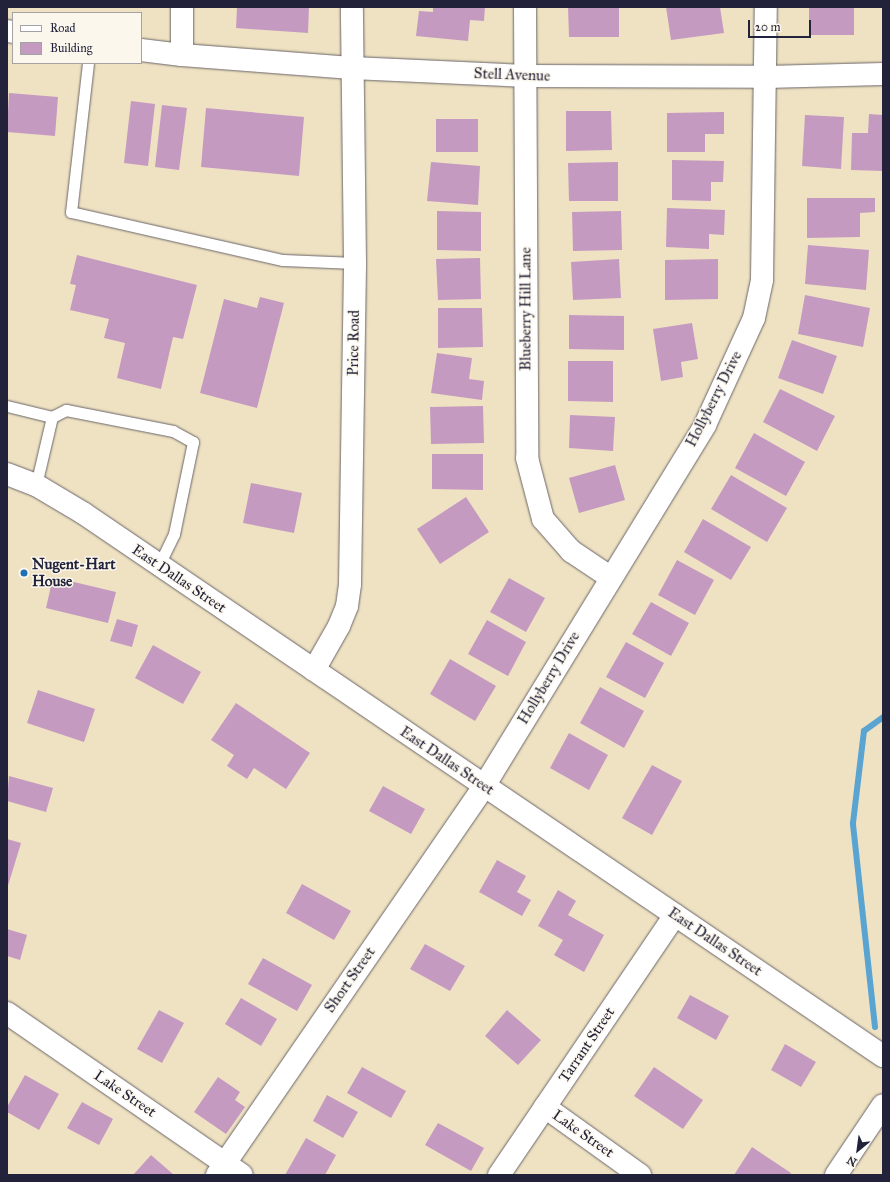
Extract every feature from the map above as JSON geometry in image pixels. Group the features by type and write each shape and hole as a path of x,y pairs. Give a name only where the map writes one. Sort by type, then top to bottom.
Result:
{"street":[{"path":"182,7 182,55"},
{"name":"Price Road","path":"314,670 339,626 346,606 350,584 355,263 352,7"},
{"name":"Blueberry Hill Lane","path":"525,7 527,458 543,520 571,550 610,577"},
{"name":"Hollyberry Drive","path":"484,786 610,577 705,425 754,318 762,279 764,232 762,152 766,77 766,7"},
{"name":"Stell Avenue","path":"142,50 182,55 352,68 526,76 766,77 883,74"},
{"name":"East Dallas Street","path":"7,474 36,485 77,509 883,1056"},
{"name":"Short Street","path":"228,1171 484,786"},
{"name":"Tarrant Street","path":"499,1175 675,915"},
{"name":"Lake Street","path":"7,1013 228,1171"},
{"path":"836,1175 883,1105"},
{"name":"Lake Street","path":"545,1107 640,1175"}],"lane":[{"path":"88,64 71,212 283,260 355,263"},
{"path":"7,406 52,417 66,410 173,431 193,442 174,534 159,565"},
{"path":"36,485 52,417"}],"building":[{"path":"237,7 309,7 308,33 236,28"},
{"path":"433,7 485,7 484,21 470,20 468,41 416,36 419,11 433,12"},
{"path":"568,7 619,7 619,37 569,37"},
{"path":"666,7 720,7 724,33 671,40"},
{"path":"809,7 854,7 854,35 809,35"},
{"path":"9,93 58,97 55,136 7,132"},
{"path":"131,101 155,104 148,166 124,163"},
{"path":"162,105 187,108 179,170 155,167"},
{"path":"206,108 304,117 299,176 201,167"},
{"path":"566,111 611,111 612,150 566,151"},
{"path":"724,112 724,134 705,134 705,152 667,152 667,113"},
{"path":"869,114 883,115 883,171 851,170 852,133 868,133"},
{"path":"805,115 844,117 841,169 802,166"},
{"path":"436,119 478,119 478,152 436,152"},
{"path":"672,160 724,161 723,182 711,182 711,201 672,200"},
{"path":"431,162 480,166 478,205 427,201"},
{"path":"618,162 618,201 569,201 568,163"},
{"path":"807,198 875,198 875,212 860,213 860,237 807,238"},
{"path":"667,208 725,210 724,235 709,234 709,249 666,247"},
{"path":"437,211 481,212 481,251 437,250"},
{"path":"621,211 622,250 573,251 572,212"},
{"path":"808,245 869,250 866,290 805,284"},
{"path":"77,255 197,285 183,339 173,337 161,389 117,378 125,343 104,338 109,319 70,310 76,285 70,284"},
{"path":"480,258 481,299 438,300 436,259"},
{"path":"619,259 621,298 573,300 571,262"},
{"path":"718,259 718,299 665,300 665,260"},
{"path":"805,295 870,308 863,347 798,334"},
{"path":"260,297 284,303 257,408 200,393 224,299 257,308"},
{"path":"438,308 482,308 483,347 438,348"},
{"path":"569,315 624,316 624,350 569,349"},
{"path":"692,323 698,359 681,362 683,377 661,381 653,329"},
{"path":"792,340 837,356 823,394 778,378"},
{"path":"437,353 472,358 469,379 484,381 482,400 431,393"},
{"path":"568,361 613,361 613,402 568,401"},
{"path":"780,389 835,416 817,451 763,422"},
{"path":"483,406 484,443 431,444 430,407"},
{"path":"570,415 615,417 613,451 569,448"},
{"path":"754,433 805,462 786,496 735,468"},
{"path":"432,454 483,454 483,490 432,489"},
{"path":"615,465 625,500 579,513 569,478"},
{"path":"731,475 787,508 767,542 711,509"},
{"path":"251,483 302,493 294,533 243,523"},
{"path":"466,497 489,532 440,564 417,529"},
{"path":"703,519 751,547 731,580 684,552"},
{"path":"677,560 714,580 695,615 658,595"},
{"path":"53,577 116,592 108,623 46,608"},
{"path":"509,578 545,598 526,632 490,612"},
{"path":"651,602 689,623 671,656 632,634"},
{"path":"117,619 138,625 132,647 110,641"},
{"path":"487,620 526,642 508,676 468,654"},
{"path":"626,642 664,663 645,698 606,677"},
{"path":"153,645 201,672 183,704 135,678"},
{"path":"450,659 496,686 475,721 430,694"},
{"path":"600,687 644,711 624,748 580,723"},
{"path":"38,690 95,709 84,742 27,723"},
{"path":"236,703 310,753 286,789 254,768 247,779 227,766 234,755 211,740"},
{"path":"569,733 608,755 589,790 550,768"},
{"path":"652,765 682,781 652,835 622,818"},
{"path":"9,776 53,788 46,812 7,801"},
{"path":"383,786 425,809 411,834 369,811"},
{"path":"7,839 21,843 7,889"},
{"path":"497,860 526,876 517,892 531,900 522,916 479,892"},
{"path":"302,884 351,911 334,940 286,913"},
{"path":"558,890 576,901 568,915 604,935 584,972 554,955 563,940 538,926"},
{"path":"7,929 27,935 20,960 7,956"},
{"path":"425,944 465,966 450,991 410,969"},
{"path":"263,958 312,985 297,1011 248,984"},
{"path":"690,995 729,1016 716,1040 677,1018"},
{"path":"241,998 277,1019 261,1046 225,1024"},
{"path":"159,1010 184,1023 162,1063 137,1049"},
{"path":"507,1010 541,1040 518,1065 485,1036"},
{"path":"785,1044 816,1062 801,1087 771,1070"},
{"path":"362,1067 406,1091 391,1118 347,1093"},
{"path":"654,1067 703,1100 683,1129 634,1096"},
{"path":"25,1075 59,1094 39,1130 7,1112 7,1107"},
{"path":"218,1077 240,1092 235,1100 245,1107 226,1134 194,1112"},
{"path":"327,1095 358,1112 343,1138 313,1121"},
{"path":"82,1102 113,1119 99,1145 67,1128"},
{"path":"438,1123 484,1148 471,1171 425,1145"},
{"path":"306,1138 336,1155 325,1175 285,1175"},
{"path":"752,1147 791,1173 790,1175 734,1175"},
{"path":"151,1155 174,1175 133,1175"}],"waterway":[{"path":"875,1027 853,823 864,731 883,717"}],"place":[{"name":"Nugent-Hart House","path":"24,573"}]}
